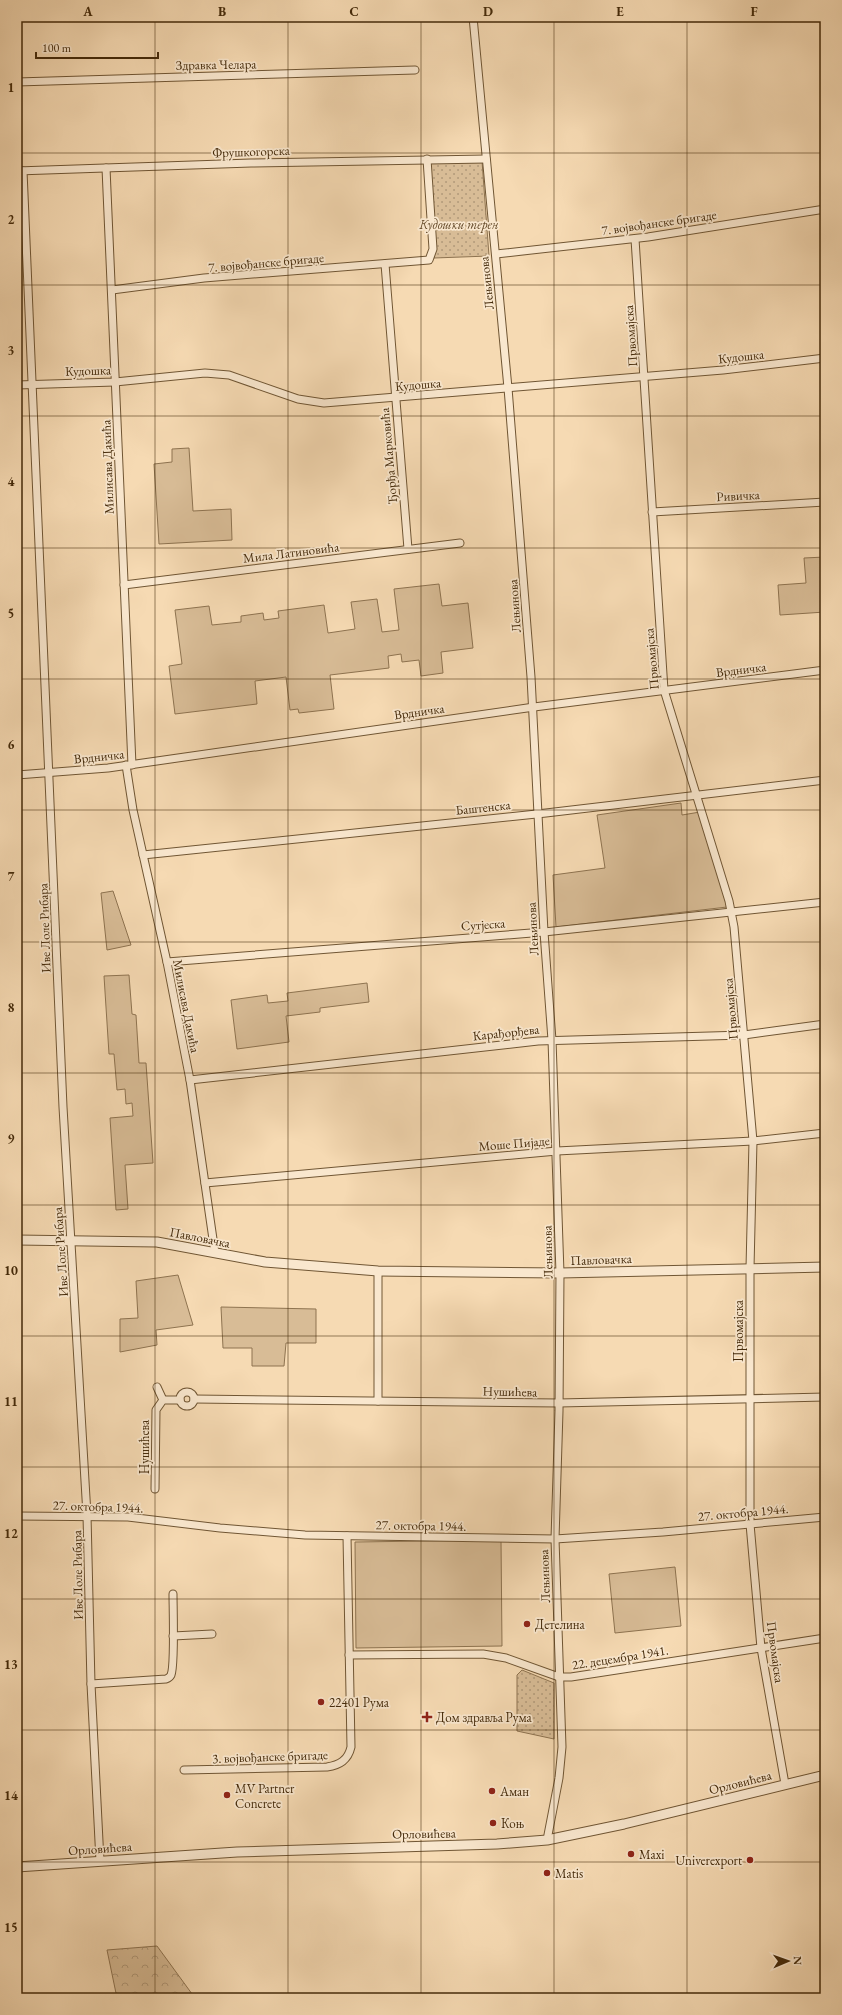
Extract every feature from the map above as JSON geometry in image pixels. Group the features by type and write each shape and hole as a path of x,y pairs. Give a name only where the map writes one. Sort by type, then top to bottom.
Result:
{"street":[{"name":"Лењинова","path":"473,17 508,388 534,707 544,932 552,1040 557,1152 560,1273 559,1403 555,1538 562,1747 559,1778 547,1840"},
{"name":"Здравка Челара","path":"17,82 415,70"},
{"name":"Фрушкогорска","path":"20,171 427,159 486,159"},
{"name":"7. војвођанске бригаде","path":"112,290 204,278 429,260 433,249 427,159"},
{"name":"Милисава Дакића","path":"106,168 124,585 129,765 133,810 167,962 190,1080 215,1253"},
{"name":"Иве Лоле Рибара","path":"20,171 32,384 63,1107 87,1516 91,1684 100,1861"},
{"name":"7. војвођанске бригаде","path":"496,254 635,239 825,209"},
{"name":"Првомајска","path":"635,239 664,690 698,796 732,913 744,1035 752,1140 750,1268 750,1524 761,1648 785,1784"},
{"name":"Ђорђа Марковића","path":"385,264 408,549"},
{"name":"Кудошка","path":"17,385 115,382 205,373 236,377 310,402 324,403 645,377 825,358"},
{"name":"Ривичка","path":"652,512 825,502"},
{"name":"Мила Латиновића","path":"124,585 460,543"},
{"name":"Врдничка","path":"17,775 129,765 534,707 825,670"},
{"name":"Баштенска","path":"143,855 538,814 825,780"},
{"name":"Сутјеска","path":"167,962 544,932 825,902"},
{"name":"Карађорђева","path":"190,1080 552,1040 744,1035 825,1024"},
{"name":"Моше Пијаде","path":"205,1183 557,1152 752,1140 825,1133"},
{"name":"Павловачка","path":"17,1240 157,1242 277,1264 378,1271 560,1273 825,1267"},
{"path":"378,1271 378,1401"},
{"path":"157,1387 163,1400"},
{"name":"Нушићева","path":"155,1490 156,1410 163,1400 180,1400 182,1404 188,1406 192,1404 194,1399 559,1403 825,1397"},
{"name":"27. октобра 1944.","path":"17,1516 128,1517 268,1532 347,1536 555,1538 663,1532 825,1516"},
{"name":"3. војвођанске бригаде","path":"184,1770 337,1766 348,1756 351,1747 347,1536"},
{"path":"91,1684 166,1679 172,1674 173,1594"},
{"path":"173,1636 212,1634"},
{"name":"22. децембра 1941.","path":"349,1655 482,1654 506,1658 559,1677 576,1677 825,1638"},
{"name":"Орловићева","path":"17,1867 237,1852 497,1844 547,1840 624,1824 825,1775"}],"green space":[{"name":"Кудошки терен","path":"482,161 489,256 434,258 428,162"},
{"path":"189,448 193,511 231,509 232,540 159,544 154,464 172,462 172,449"},
{"path":"825,557 825,612 780,615 778,585 806,583 804,558"},
{"path":"439,584 442,606 468,603 473,648 441,652 443,673 421,676 419,660 402,662 401,654 388,656 389,668 330,675 334,709 299,713 298,709 290,710 286,677 255,681 257,704 175,714 169,666 182,664 175,610 209,606 212,625 241,622 241,616 263,613 264,620 279,618 278,611 324,605 328,633 355,629 351,602 377,599 382,632 399,630 394,589"},
{"path":"681,803 682,815 700,812 727,907 556,927 553,875 605,868 597,815"},
{"path":"113,891 131,945 107,950 101,893"},
{"path":"129,975 132,1014 136,1015 139,1063 146,1063 153,1163 125,1165 128,1209 116,1210 110,1118 133,1116 132,1103 126,1104 125,1089 117,1090 114,1054 109,1054 104,976"},
{"path":"367,983 369,1002 320,1008 320,1012 286,1016 289,1042 237,1049 231,1000 267,995 268,1003 288,1001 287,993"},
{"path":"178,1275 193,1325 156,1330 157,1345 120,1352 120,1319 138,1318 136,1281"},
{"path":"221,1307 316,1309 316,1343 286,1343 284,1366 252,1366 252,1348 223,1348"},
{"path":"501,1540 502,1646 356,1648 355,1542"},
{"path":"675,1567 681,1626 615,1633 609,1574"},
{"path":"522,1670 554,1683 554,1739 517,1731 517,1675"},
{"path":"157,1946 195,1998 117,1998 107,1950"}],"place":[{"name":"Детелина","path":"527,1624"},
{"name":"22401 Рума","path":"321,1702"},
{"name":"Дом здравља Рума","path":"427,1717"},
{"name":"Аман","path":"492,1791"},
{"name":"MV Partner Concrete","path":"227,1795"},
{"name":"Коњ","path":"493,1823"},
{"name":"Maxi","path":"631,1854"},
{"name":"Univerexport","path":"750,1860"},
{"name":"Matis","path":"547,1873"}]}
